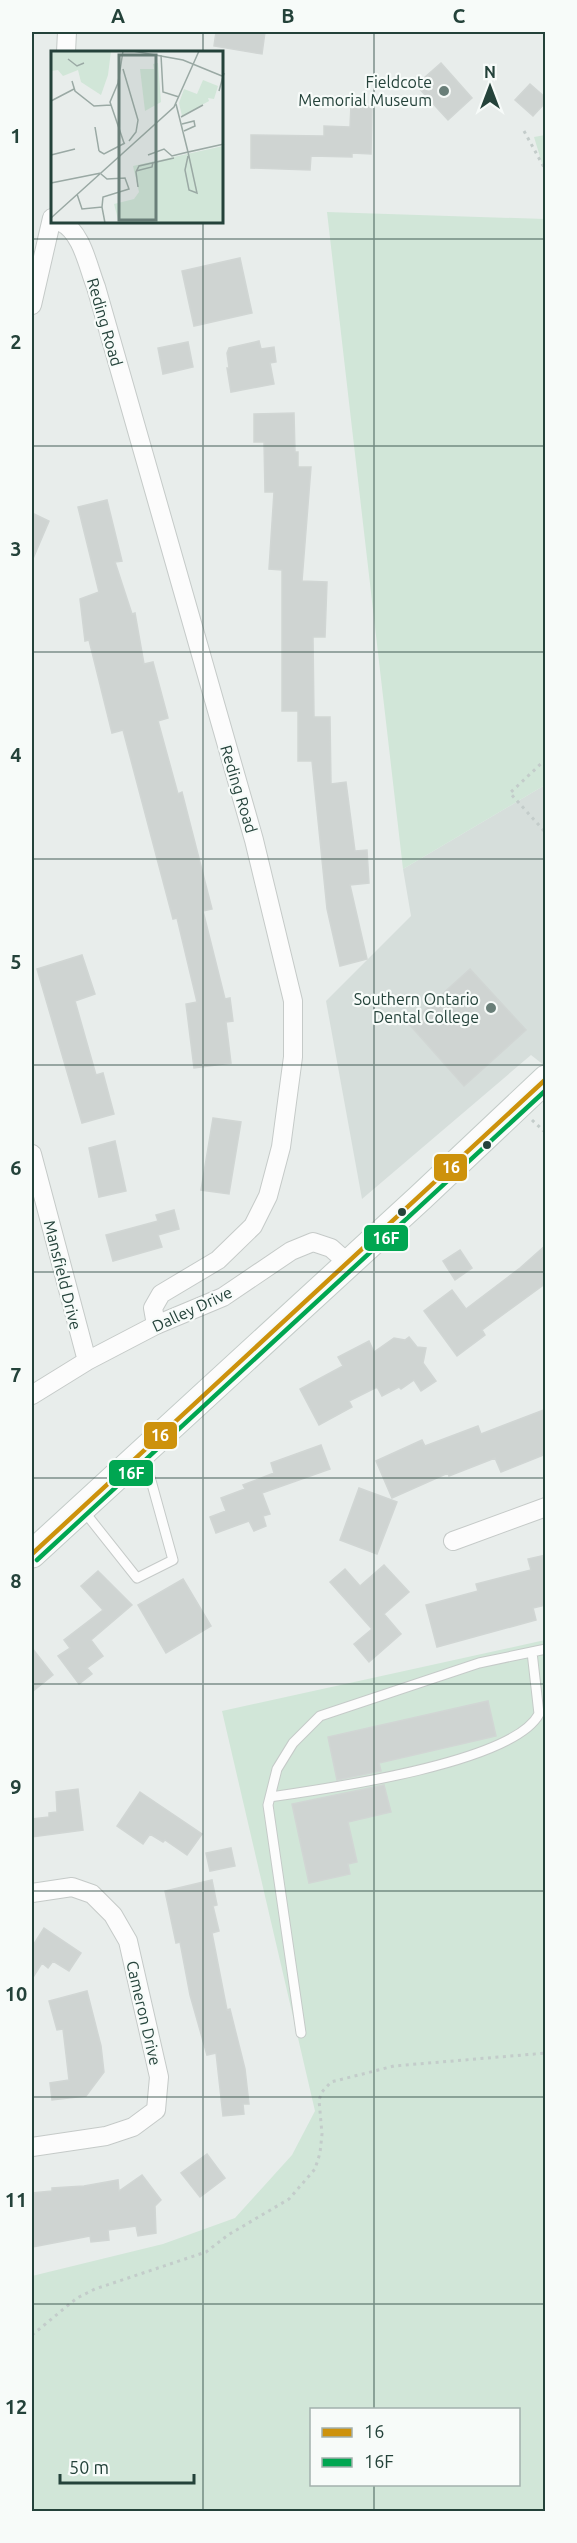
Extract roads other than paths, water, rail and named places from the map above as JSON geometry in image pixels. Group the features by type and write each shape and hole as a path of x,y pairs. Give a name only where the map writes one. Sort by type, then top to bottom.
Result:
{"main road":[{"path":"32,1554 349,1264 546,1079"}],"street":[{"path":"66,51 68,32"},
{"path":"32,305 51,222"},
{"name":"Reding Road","path":"65,224 79,241 96,287 198,651 254,840 293,1001 293,1057 282,1147 268,1196 253,1226 218,1260 161,1294 153,1308 156,1325"},
{"name":"Mansfield Drive","path":"32,1154 87,1361"},
{"name":"Dalley Drive","path":"32,1395 87,1361 156,1325 223,1297 291,1251 313,1242 331,1248 349,1264"},
{"path":"453,1540 546,1507"},
{"name":"Cameron Drive","path":"32,1893 72,1887 92,1894 113,1915 128,1941 159,2077 156,2110 133,2127 105,2136 32,2147"}],"lane":[{"path":"82,1508 137,1578 173,1560 150,1477 136,1458"},
{"path":"301,2033 268,1805 277,1769 292,1743 320,1716 479,1663 546,1649"},
{"path":"270,1797 403,1775 495,1746 524,1732 539,1714 532,1652"}],"place":[{"name":"Fieldcote Memorial Museum","path":"444,91"},
{"name":"Southern Ontario Dental College","path":"491,1008"}]}
